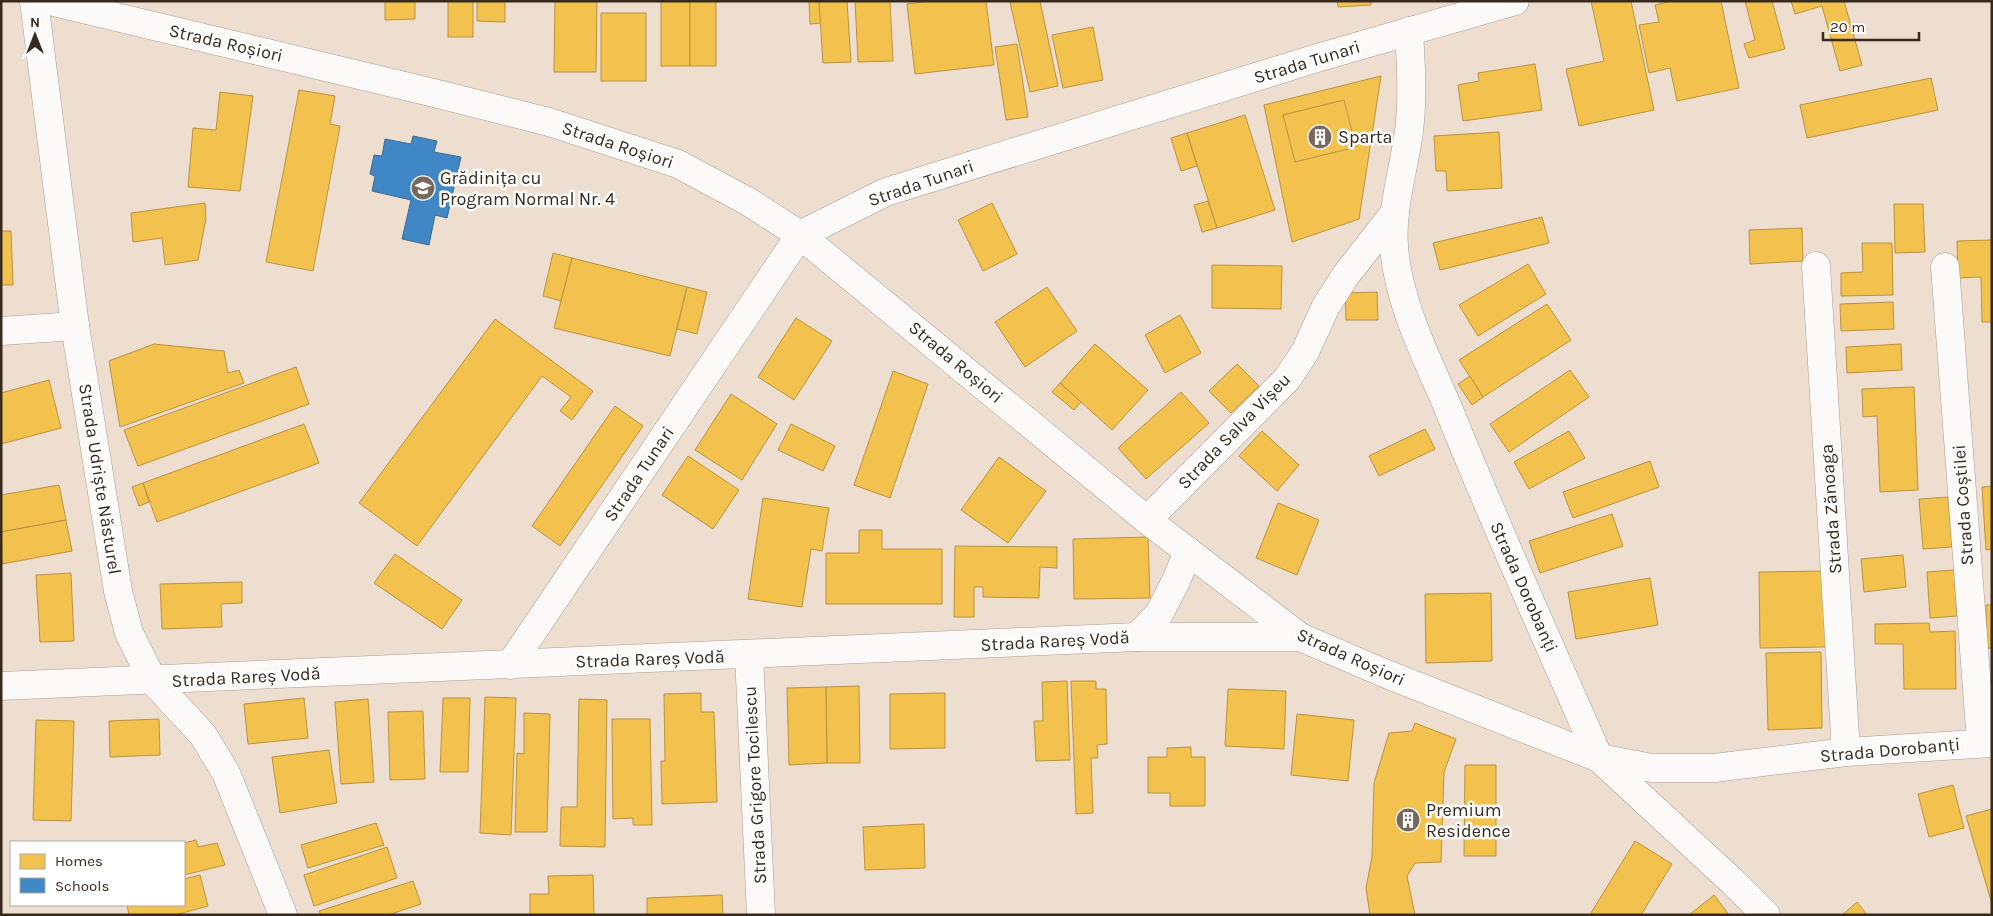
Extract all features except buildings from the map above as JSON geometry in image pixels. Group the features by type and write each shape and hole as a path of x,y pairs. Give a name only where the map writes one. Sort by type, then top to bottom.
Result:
{"street":[{"name":"Strada Udriște Năsturel","path":"34,1 75,326 118,591 129,633 153,681 203,735 226,773 283,915"},
{"name":"Strada Roșiori","path":"49,1 411,87 549,122 678,164 749,202 800,235 1147,520 1300,638 1599,758 1766,915"},
{"name":"Strada Tunari","path":"510,665 800,235 886,192 1486,6 1515,1"},
{"name":"Strada Dorobanți","path":"1409,31 1412,103 1405,161 1395,212 1394,245 1397,272 1406,305 1479,484 1599,758 1652,768 1714,768 1846,752 1986,742"},
{"name":"Strada Salva Vișeu","path":"1147,520 1287,379 1305,352 1326,306 1346,275 1395,212"},
{"name":"Strada Zănoaga","path":"1816,266 1846,752"},
{"name":"Strada Coștilei","path":"1945,267 1986,742"},
{"path":"1,332 75,326"},
{"path":"1137,637 1159,614 1188,552"},
{"name":"Strada Rareș Vodă","path":"1,686 153,681 1137,637 1300,638"},
{"name":"Strada Grigore Tocilescu","path":"749,655 760,915"}],"place":[{"name":"Sparta","path":"1320,137"},
{"name":"Grădinița cu Program Normal Nr. 4","path":"423,188"},
{"name":"Premium Residence","path":"1408,820"}]}
